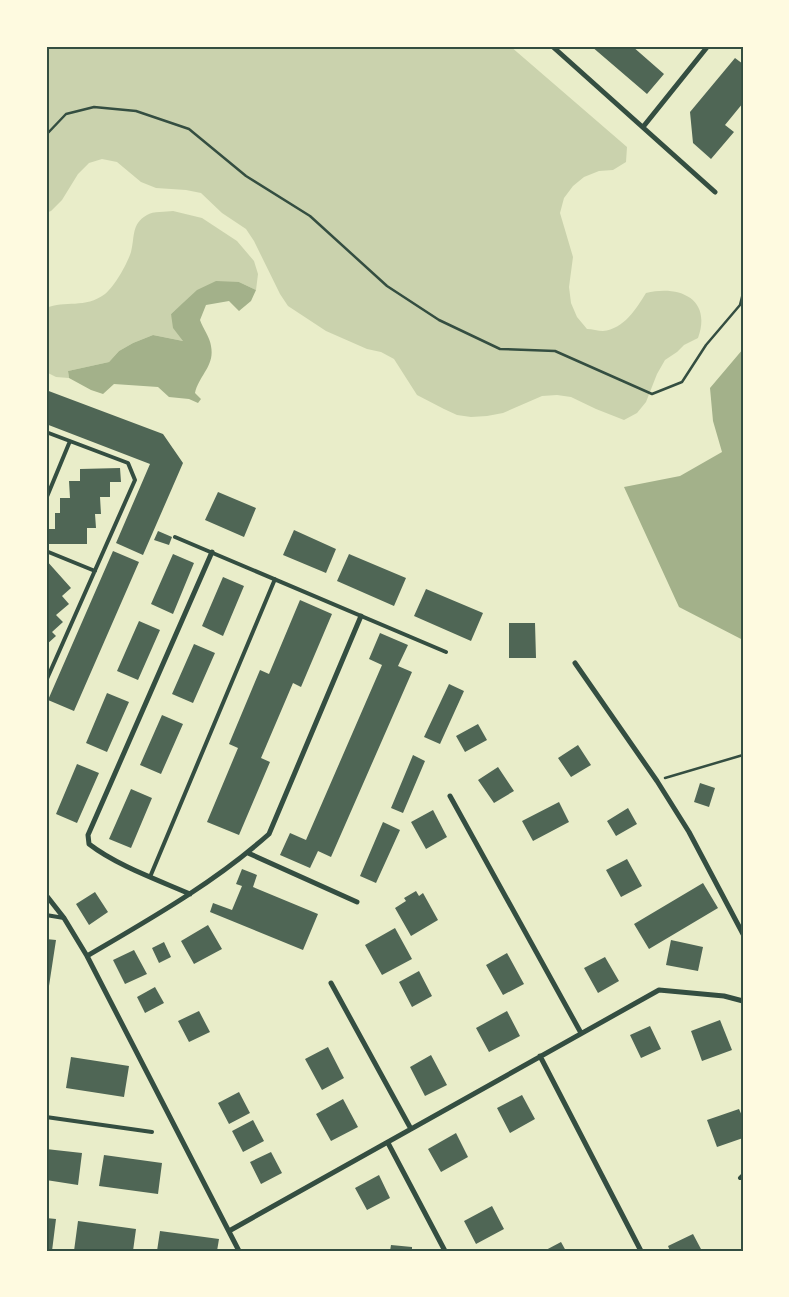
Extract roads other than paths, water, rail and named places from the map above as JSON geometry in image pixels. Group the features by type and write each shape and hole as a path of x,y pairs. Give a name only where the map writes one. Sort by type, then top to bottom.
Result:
{"street":[{"path":"552,46 715,192"},
{"path":"643,127 708,46"},
{"path":"190,894 150,877 98,851 89,844 88,835 212,552"},
{"path":"87,956 181,901 248,852 269,834 361,616"},
{"path":"574,663 657,781 689,832 743,934"},
{"path":"450,796 581,1033"},
{"path":"248,852 357,902"},
{"path":"46,895 64,918 87,956 240,1251"},
{"path":"331,983 411,1129"},
{"path":"229,1231 659,990 724,996 743,1001"},
{"path":"540,1056 641,1251"},
{"path":"388,1142 445,1251"}],"lane":[{"path":"46,432 128,463 135,480 46,681"},
{"path":"46,499 70,441"},
{"path":"175,537 446,652"},
{"path":"46,551 95,571"},
{"path":"150,877 275,579"},
{"path":"46,915 64,918"},
{"path":"46,1117 152,1132"}]}
